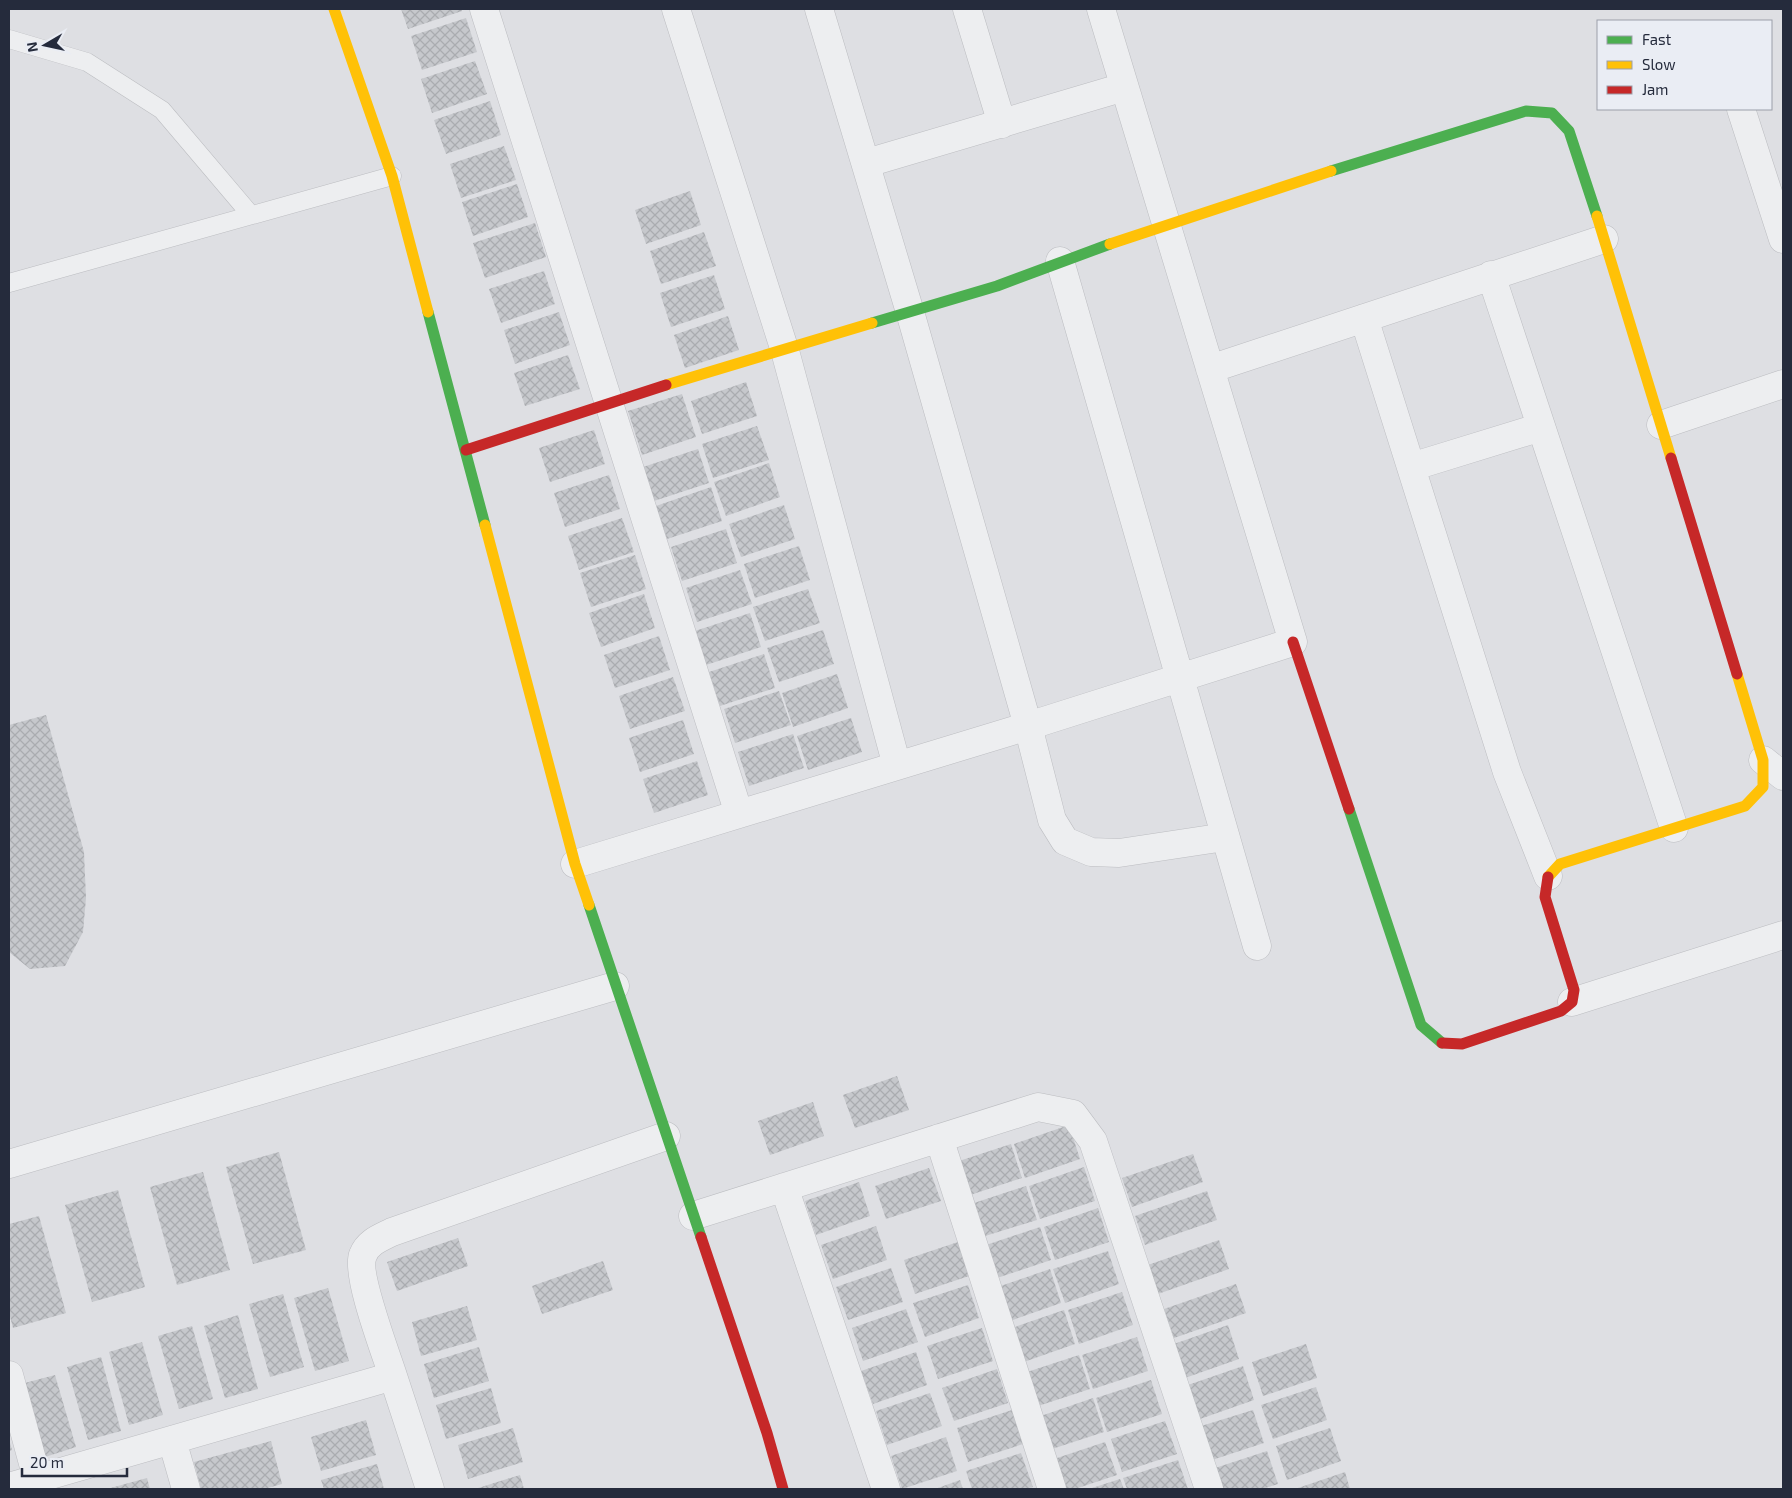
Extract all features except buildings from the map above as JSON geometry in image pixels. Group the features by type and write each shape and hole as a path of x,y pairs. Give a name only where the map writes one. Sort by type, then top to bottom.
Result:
{"street":[{"path":"334,9 392,176 575,864 767,1433 783,1489"},
{"path":"484,9 738,814"},
{"path":"676,9 785,351 898,766"},
{"path":"819,9 867,163 910,312 1028,726 1052,820 1065,841 1091,852 1119,853 1225,837"},
{"path":"967,9 1002,124"},
{"path":"1101,9 1293,642 1421,1025 1442,1043 1462,1044 1561,1011 1572,1002 1783,935"},
{"path":"867,163 1124,87"},
{"path":"1741,110 1783,239"},
{"path":"466,450 608,402 785,351 997,286 1060,261 1339,168 1526,111 1552,112 1569,132 1661,425 1773,768 1763,787 1745,806 1560,864 1548,876"},
{"path":"1210,369 1604,239"},
{"path":"1060,261 1178,678 1257,946"},
{"path":"1491,276 1674,828"},
{"path":"1364,318 1507,772 1548,876 1544,897 1574,990 1572,1002"},
{"path":"1661,425 1783,384"},
{"path":"1411,467 1541,427"},
{"path":"575,864 1028,726 1293,642"},
{"path":"9,1164 615,986"},
{"path":"693,1216 1038,1107 1073,1114 1094,1141 1209,1489"},
{"path":"430,1489 363,1281 362,1257 370,1243 392,1232 666,1136"},
{"path":"939,1138 1052,1489"},
{"path":"784,1187 886,1489"},
{"path":"9,1375 38,1484"},
{"path":"9,1488 38,1484 172,1440 393,1376"},
{"path":"172,1440 186,1489"}],"lane":[{"path":"9,38 88,62 162,110 251,215"},
{"path":"9,283 392,176"}],"traffic: fast":[{"path":"1331,171 1526,111 1552,113 1569,131 1597,216"},
{"path":"872,323 997,286 1110,244"},
{"path":"428,312 485,525"},
{"path":"1349,809 1421,1025 1442,1043"},
{"path":"589,905 701,1237"}],"traffic: slow":[{"path":"334,9 392,176 428,312"},
{"path":"1110,244 1331,171"},
{"path":"1597,216 1671,458"},
{"path":"666,385 872,323"},
{"path":"485,525 575,864 589,905"},
{"path":"1548,877 1560,864 1745,806 1763,787 1763,760 1737,674"}],"traffic: jam":[{"path":"466,450 666,385"},
{"path":"1671,458 1737,674"},
{"path":"1293,642 1349,809"},
{"path":"1442,1043 1462,1044 1561,1011 1572,1002 1574,990 1545,897 1548,877"},
{"path":"701,1237 767,1433 783,1489"}]}
